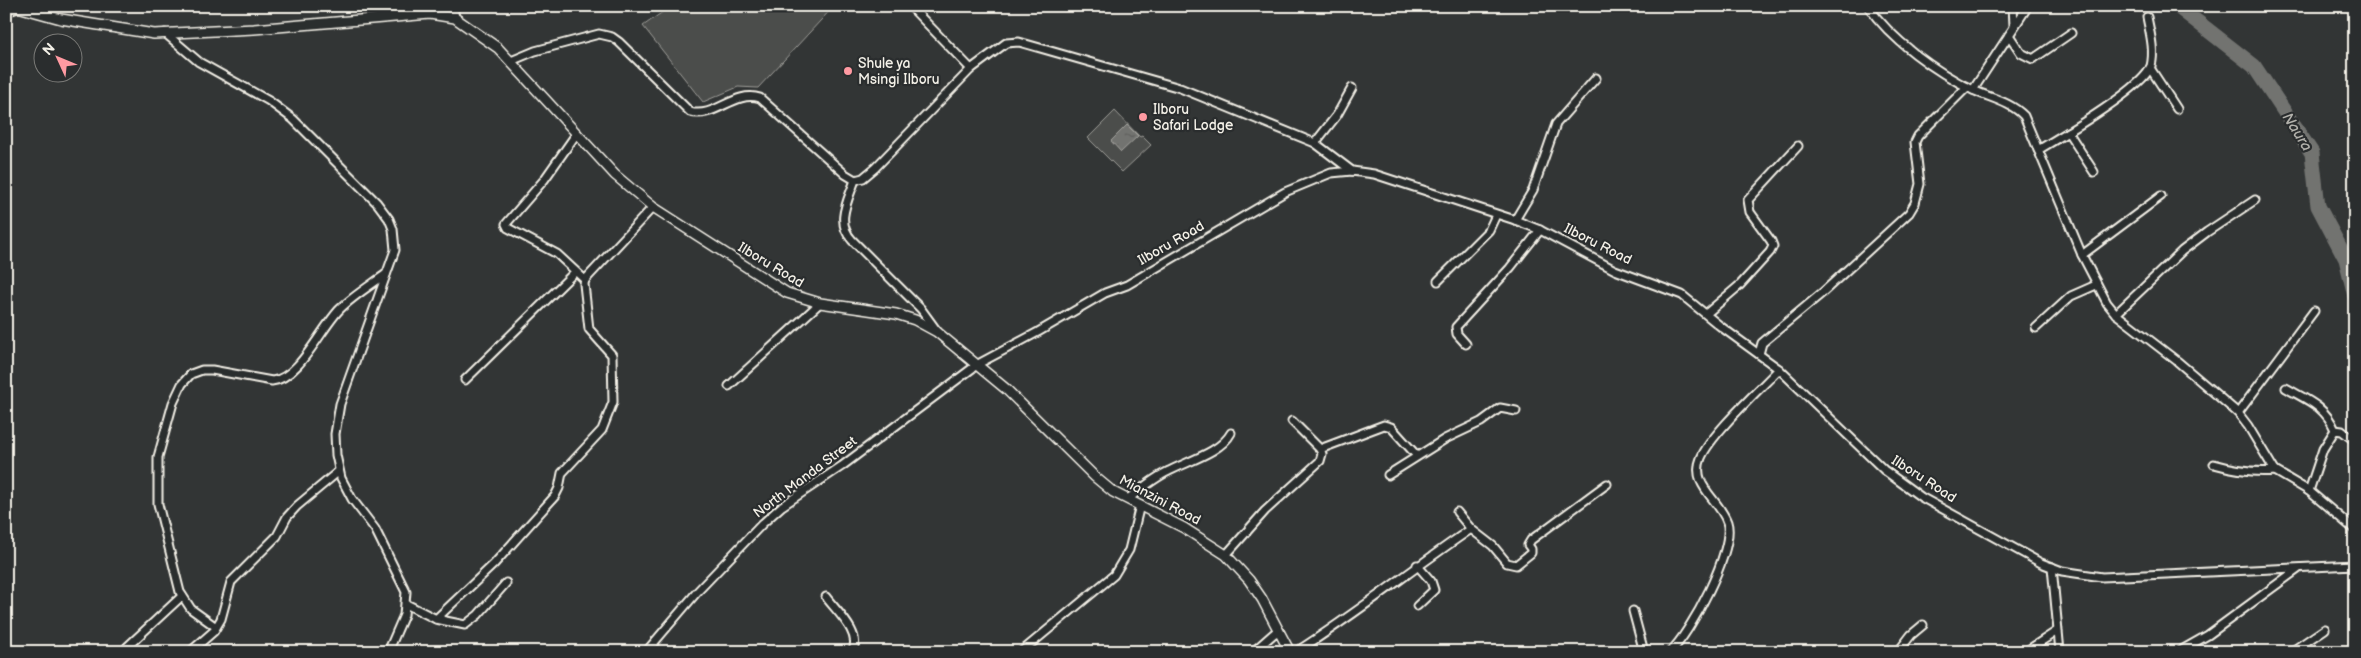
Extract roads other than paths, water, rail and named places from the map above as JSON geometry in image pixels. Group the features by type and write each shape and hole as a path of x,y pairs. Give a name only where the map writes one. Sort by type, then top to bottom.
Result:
{"street":[{"path":"453,6 455,18"},
{"path":"910,6 971,69"},
{"path":"1868,6 1900,41 1970,88 2020,112 2028,124 2082,255 2106,303 2116,314 2177,361 2238,413 2275,471 2309,491 2355,530"},
{"path":"2013,6 2014,26"},
{"path":"1758,354 1762,343 1822,293 1910,213 1919,192 1920,184 1915,142 1918,136 1970,88 2028,6"},
{"path":"6,12 16,7"},
{"name":"Ilboru Road","path":"16,7 99,26 165,33 254,29 430,14 455,18 498,48 615,175 653,207 787,294 820,303 896,314 914,320 937,332 978,364 1105,293 1126,285 1285,192 1314,179 1352,171 1374,174 1515,220 1540,230 1615,270 1682,295 1779,369 1884,470 1936,506 2041,563 2062,571 2102,577 2355,565"},
{"path":"2038,150 2068,132 2131,88 2150,68 2153,52 2147,16"},
{"path":"165,33 208,68 282,110 377,203 389,219 395,240 395,250 340,404 335,434 336,455 340,471 352,499 375,529 406,592 404,615 388,652"},
{"path":"2009,35 2021,53 2033,59 2071,33"},
{"path":"511,61 587,37 605,34 619,42 690,112 698,114 706,112 745,96 760,98 844,174 855,180 863,178 875,168 971,69 1006,43 1019,42 1180,88 1315,143 1352,171"},
{"path":"2150,68 2177,109"},
{"path":"1515,220 1533,190 1556,124 1596,78"},
{"path":"1315,143 1337,115 1352,88"},
{"path":"2068,132 2094,172"},
{"path":"577,133 541,185 506,224 508,228 557,254 585,280"},
{"path":"1706,314 1740,285 1770,252 1773,246 1750,212 1748,200 1798,146"},
{"path":"855,180 842,225 846,234 922,309 937,332"},
{"path":"2082,255 2162,196"},
{"path":"2116,314 2182,251 2255,200"},
{"path":"436,618 494,564 554,496 559,488 562,473 602,430 613,402 612,355 589,328 584,284 585,280 653,207"},
{"path":"1438,281 1489,230 1496,215"},
{"path":"1466,344 1457,334 1456,327 1510,268 1540,230"},
{"path":"465,380 575,272"},
{"path":"216,627 191,609 182,596 158,504 158,457 173,403 182,384 191,374 202,370 272,381 282,378 296,367 339,310 386,274"},
{"path":"2036,328 2070,296 2096,285"},
{"path":"729,386 820,303"},
{"path":"2238,413 2314,311"},
{"name":"Mianzini Road","path":"978,364 1094,477 1113,492 1184,528 1226,555 1249,580 1262,598 1290,652"},
{"name":"North Manda Street","path":"646,652 697,592 762,524 782,506 842,466 978,364"},
{"path":"1670,652 1681,640 1704,601 1718,571 1726,538 1727,522 1701,482 1699,470 1702,458 1729,422 1779,369"},
{"path":"2286,388 2322,409 2330,419 2334,430"},
{"path":"1388,475 1445,439 1481,422 1500,408 1516,411"},
{"path":"1226,555 1265,511 1320,461 1320,449 1292,421"},
{"path":"1320,449 1384,424 1391,427 1417,456"},
{"path":"2334,430 2342,431 2355,440"},
{"path":"2309,491 2323,449 2334,430"},
{"path":"1128,500 1170,470 1192,461 1224,443 1231,433"},
{"path":"2214,464 2239,471 2258,473 2275,471"},
{"path":"190,652 207,638 216,627 231,582 278,536 287,517 297,506 340,471"},
{"path":"1458,512 1471,529 1493,546 1507,564 1516,565 1531,553 1528,545 1531,540 1608,484"},
{"path":"1021,652 1114,575 1129,550 1140,505"},
{"path":"1296,652 1326,633 1417,565 1471,529"},
{"path":"1417,565 1431,581 1434,590 1417,606"},
{"path":"2052,567 2060,652"},
{"path":"2178,652 2208,635 2298,569"},
{"path":"406,604 436,618 461,625 469,624 506,583"},
{"path":"127,647 182,596"},
{"path":"826,597 854,634 855,647 852,652"},
{"path":"1633,611 1644,652"},
{"path":"1898,652 1906,640 1923,625"},
{"path":"2291,652 2325,629"},
{"path":"1253,652 1278,630"},
{"path":"2026,652 2058,631"}],"water":[{"path":"1127,125 1138,136 1121,152 1111,141"}],"waterway":[{"name":"Naura","path":"2177,6 2254,66 2312,153 2318,206 2346,259 2355,296"}],"place":[{"name":"Shule ya Msingi Ilboru","path":"848,71"},
{"name":"Ilboru Safari Lodge","path":"1143,117"}]}
